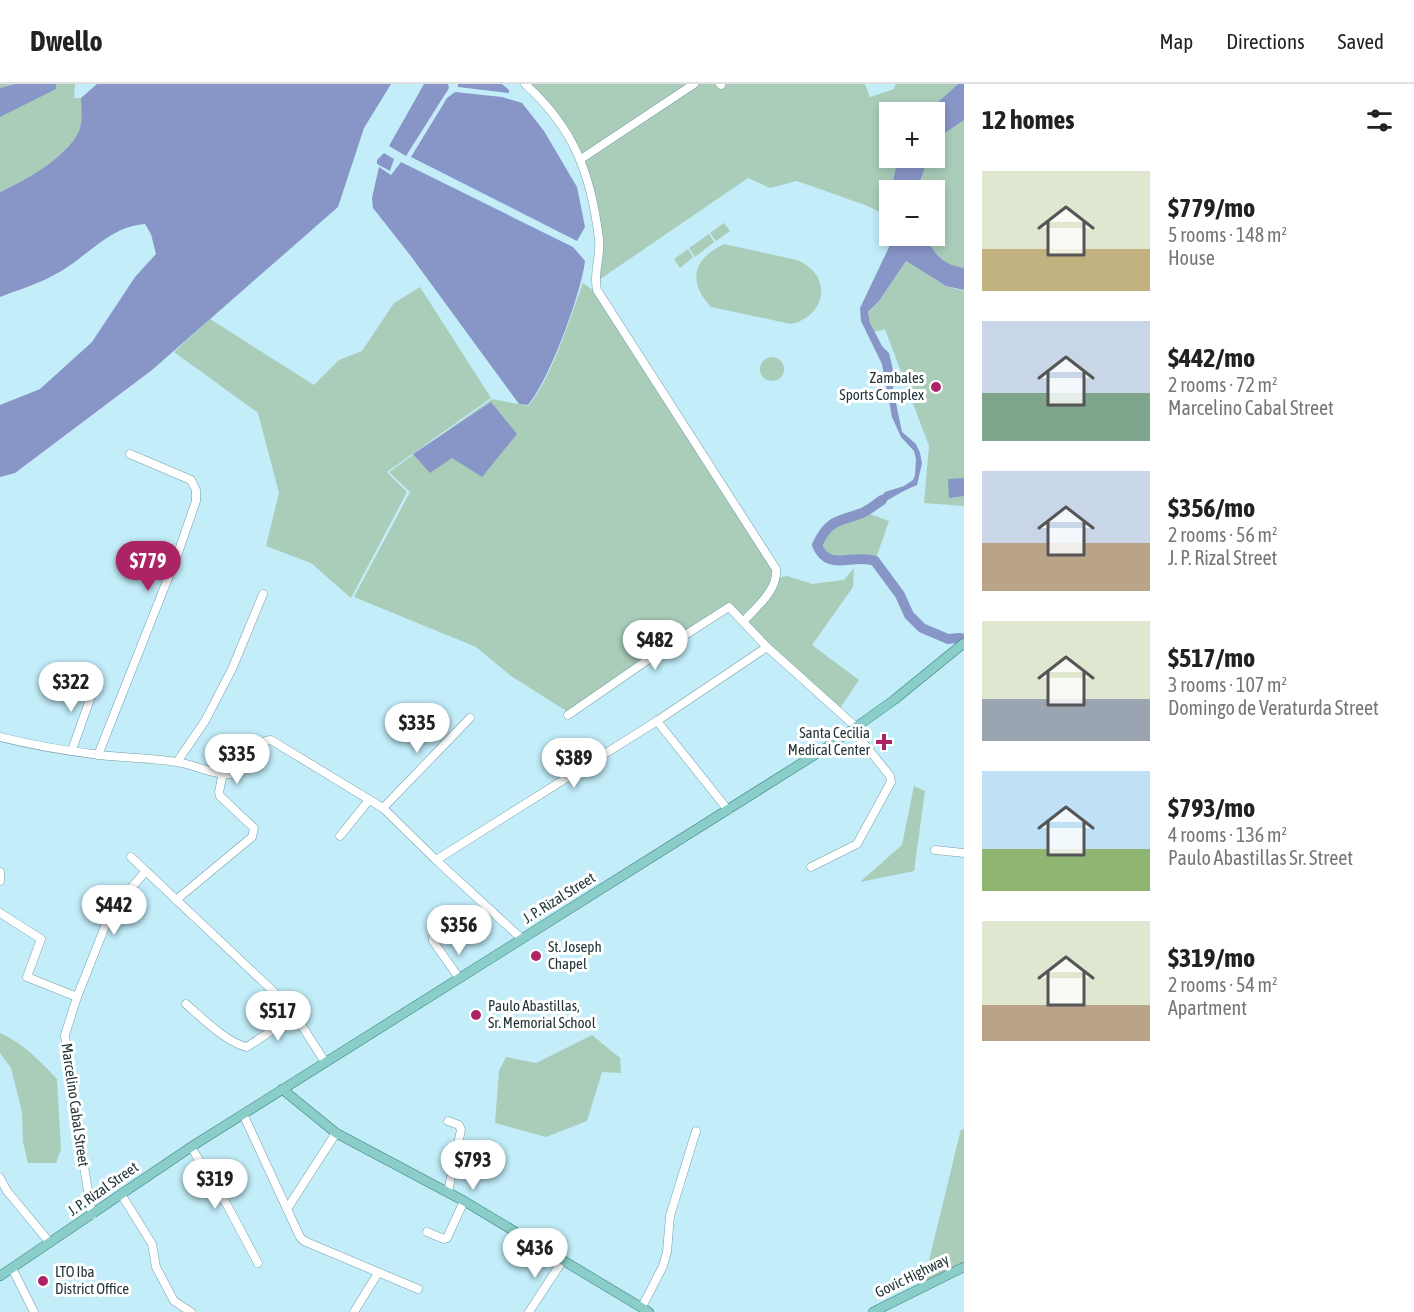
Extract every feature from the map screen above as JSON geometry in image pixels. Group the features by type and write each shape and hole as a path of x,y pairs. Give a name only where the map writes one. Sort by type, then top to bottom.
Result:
{"main road":[{"name":"J. P. Rizal Street","path":"0,1276 191,1147 855,729 962,647"},
{"path":"282,1089 336,1133 464,1201 646,1310"},
{"name":"Govic Highway","path":"873,1312 964,1267"}],"street":[{"path":"525,84 561,125 581,159 589,180 599,242 597,290 776,569 777,578 774,587 744,621"},
{"path":"581,159 694,84"},
{"path":"98,755 178,553 196,501 196,490 191,480 130,454"},
{"path":"177,762 205,721 232,669 263,594"},
{"path":"568,715 729,607 767,647 855,729 890,776 891,782 857,844 811,867"},
{"path":"436,860 657,721 767,647"},
{"path":"72,750 95,685"},
{"path":"383,808 470,718"},
{"path":"657,721 728,810"},
{"path":"0,737 98,755 177,762 231,774 242,768 258,745 264,740 271,740 383,808 522,939"},
{"path":"176,900 252,837 254,832 254,828 220,796 223,773"},
{"path":"340,836 369,800"},
{"path":"935,850 964,853"},
{"path":"131,857 274,992 295,1015 325,1062"},
{"name":"Marcelino Cabal Street","path":"92,1215 65,1041 67,1026 106,924 124,896 146,871"},
{"path":"0,872 0,881"},
{"path":"0,913 41,939 27,977 77,997"},
{"path":"439,933 433,938 459,978"},
{"path":"186,1004 239,1045 247,1047 295,1015"},
{"path":"243,1114 304,1241 418,1289"},
{"path":"448,1121 459,1125 460,1130 448,1192"},
{"path":"646,1310 667,1252 670,1216 696,1131"},
{"path":"287,1209 336,1133"},
{"path":"191,1147 227,1205 258,1263"},
{"path":"0,1178 50,1243"},
{"path":"121,1194 152,1244 156,1267 174,1300 190,1312"},
{"path":"427,1232 444,1239 447,1238 464,1201"},
{"path":"528,1312 562,1260"},
{"path":"12,1268 34,1312"},
{"path":"354,1312 378,1273"}],"green space":[{"path":"0,84 75,84 74,98 81,98 82,115 79,131 65,150 33,175 0,192"},
{"path":"525,84 865,84 870,97 894,89 896,84 958,84 938,102 879,102 879,168 896,168 893,180 879,180 879,211 797,181 770,188 748,178 596,282 599,242 589,180 574,144"},
{"path":"964,120 964,268 940,258 931,246 945,246 945,180 922,180 924,168 945,168 945,134"},
{"path":"724,223 730,231 716,241 710,233"},
{"path":"709,234 714,242 695,257 689,248"},
{"path":"724,244 797,260 808,266 816,275 821,294 812,312 791,324 711,307 699,288 696,280 697,271 706,257"},
{"path":"688,249 693,257 680,268 674,259"},
{"name":"Zambales Sports Complex","path":"906,261 946,286 964,291 964,506 924,503 929,446 885,329 874,332 870,323 868,313 879,301"},
{"path":"583,283 597,293 773,568 771,586 742,620 727,606 568,712 511,676 476,647 354,597 410,492 389,472 492,399 528,406 552,365"},
{"path":"420,287 491,398 387,472 407,492 351,598 311,563 266,546 279,493 258,413 174,352 210,319 314,385 339,360 362,351 394,303"},
{"path":"772,357 781,360 784,369 781,378 772,381 763,378 760,369 763,360"},
{"path":"864,512 889,521 875,561 867,559 834,560 822,553 817,545 831,526 842,519"},
{"path":"854,568 853,587 812,645 859,680 838,711 744,621 777,578 787,576 812,584 844,580"},
{"path":"914,786 925,791 914,871 860,882 902,845"},
{"path":"0,1033 24,1047 57,1079 61,1150 56,1163 28,1163 23,1142 22,1112 11,1068 0,1053"},
{"path":"592,1035 620,1058 621,1073 602,1072 587,1121 546,1137 495,1123 499,1071 506,1057 536,1063"},
{"path":"961,1129 964,1130 964,1267 927,1285 924,1281"}],"water":[{"path":"15,84 56,84 56,89 0,117 0,88"},
{"path":"97,84 391,84 364,128 338,207 152,370 15,473 0,477 0,405 40,389 92,342 135,277 156,254 151,234 145,224 132,226 108,237 64,270 0,297 0,192 33,175 65,150 79,131 81,98"},
{"path":"424,84 448,84 449,88 406,156 389,146"},
{"path":"458,84 502,84 509,90 509,93 458,87"},
{"path":"958,84 964,84 964,120 945,133 945,102 938,102"},
{"path":"455,92 502,97 522,103 544,131 577,187 585,227 577,241 411,157 447,98"},
{"path":"384,153 394,159 390,171 377,164 377,160"},
{"path":"401,162 573,247 585,261 563,336 545,377 528,405 519,404 373,208 372,198 379,167 391,175"},
{"path":"896,168 925,168 921,180 893,180"},
{"path":"890,246 931,246 940,258 964,268 964,290 946,286 906,261 879,301 868,312 870,323 882,346 889,353 893,370 893,389 902,432 916,444 922,463 917,485 871,508 885,492 904,486 913,480 916,459 914,451 901,437 892,417 882,364 861,321 860,308"},
{"path":"491,402 517,434 482,477 452,458 430,473 413,454"},
{"path":"964,478 964,496 949,498 948,479"}],"waterway":[{"path":"882,500 865,512 831,525 817,545 822,553 834,560 867,559 875,561 900,595 909,615 922,628 948,639 964,639"}],"place":[{"name":"Zambales Sports Complex","path":"936,387"},
{"name":"Santa Cecilia Medical Center","path":"884,742"},
{"name":"St. Joseph Chapel","path":"536,956"},
{"name":"Paulo Abastillas, Sr. Memorial School","path":"476,1015"},
{"name":"LTO Iba District Office","path":"43,1281"}]}
